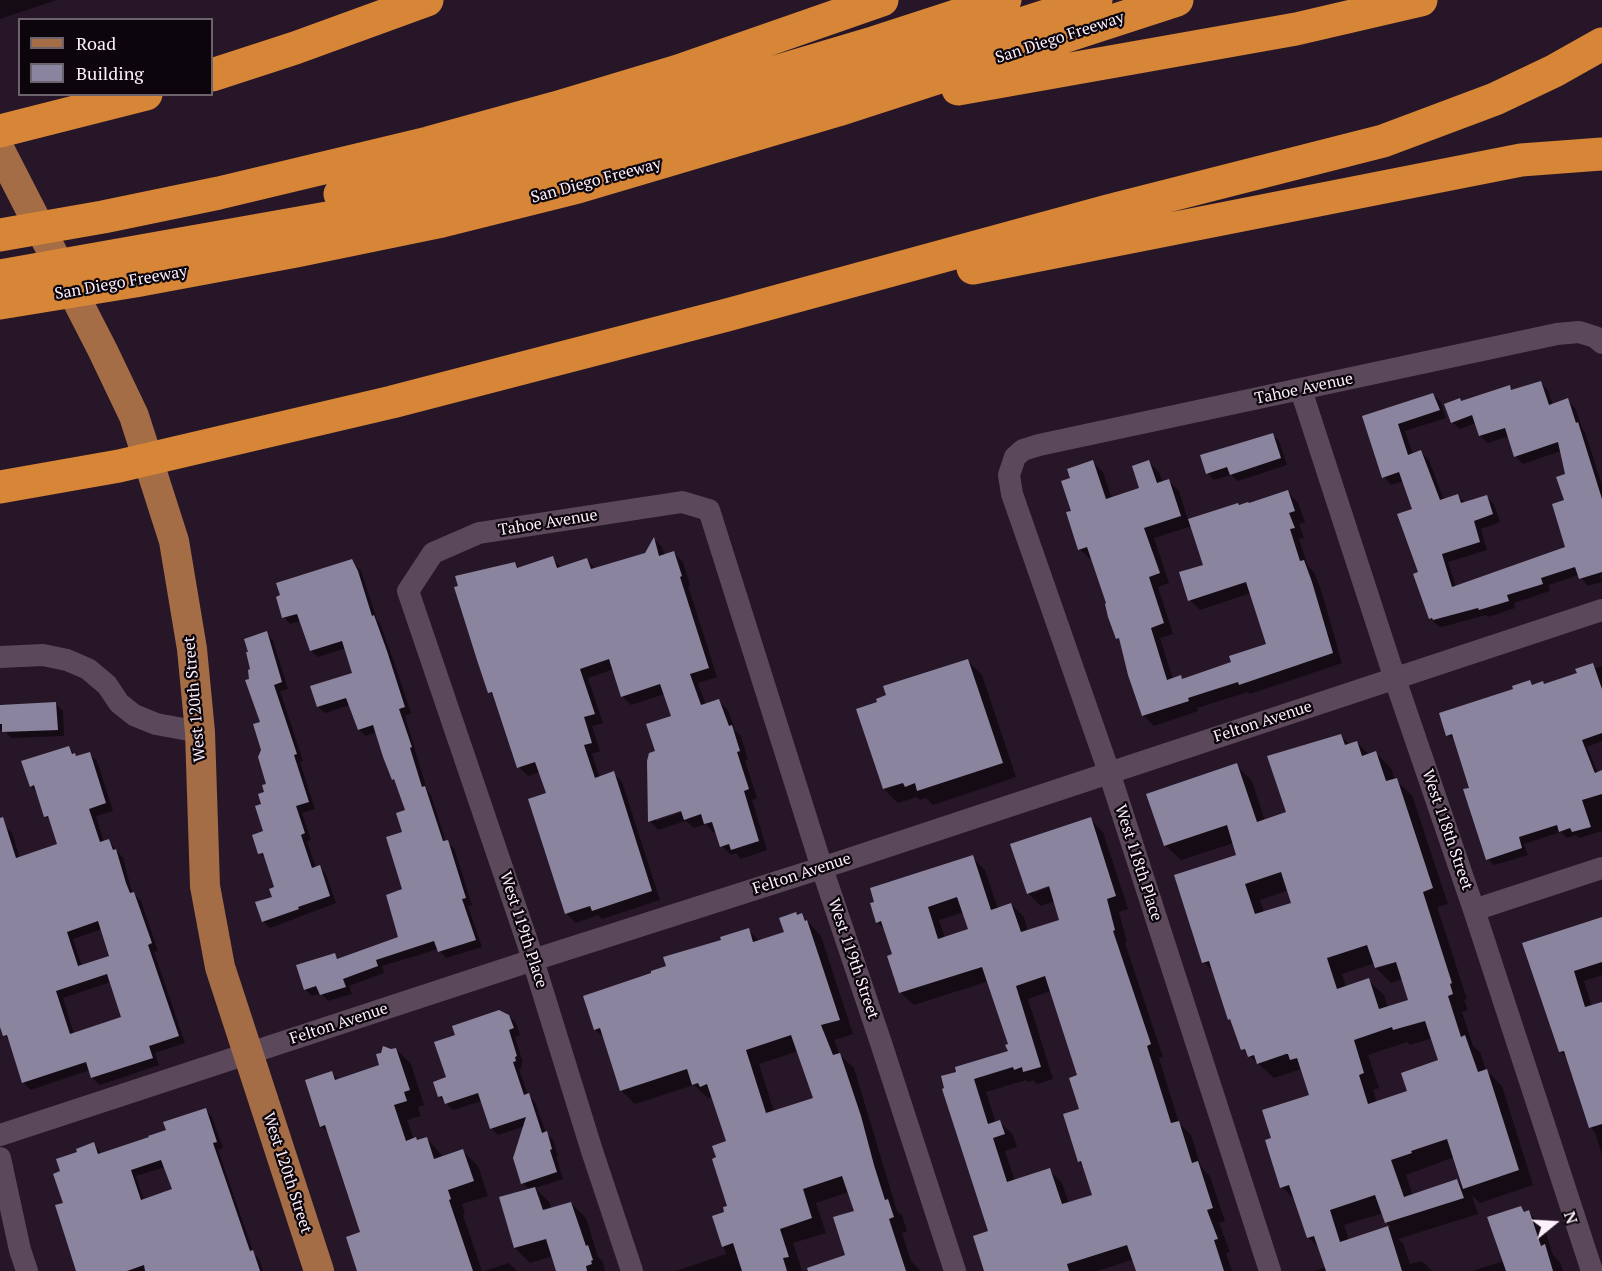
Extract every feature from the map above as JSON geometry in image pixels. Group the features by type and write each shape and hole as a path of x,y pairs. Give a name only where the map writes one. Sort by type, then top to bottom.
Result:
{"highway":[{"path":"213,75 295,48 427,0"},
{"path":"118,248 242,219 556,137 876,42 1005,0"},
{"path":"0,261 118,248 344,215 547,169 749,111 1096,0"},
{"name":"San Diego Freeway","path":"0,235 118,248 296,251 442,221 578,187 838,110 1177,0"},
{"path":"838,110 1296,29 1421,0"},
{"name":"San Diego Freeway","path":"1,294 303,174 555,108 678,71 871,2"},
{"path":"0,487 119,466 262,434 727,315 1108,211 1383,141 1495,99 1554,71 1602,44"},
{"path":"0,131 139,96"},
{"path":"727,315 1521,160 1602,154"}],"main road":[{"name":"West 120th Street","path":"0,150 104,351 134,417 174,541 192,649 200,732 205,886 220,967 319,1271"}],"street":[{"name":"Tahoe Avenue","path":"1015,458 1023,450 1039,445 1557,334 1579,332 1598,340"},
{"name":"West 118th Street","path":"1301,390 1592,1271"},
{"name":"West 118th Place","path":"1015,458 1009,475 1012,494 1108,772 1270,1271"},
{"name":"Tahoe Avenue","path":"408,591 433,553 479,533 682,502 709,510"},
{"name":"West 119th Street","path":"709,510 771,700 822,868 955,1271"},
{"name":"West 119th Place","path":"408,591 533,960 632,1271"},
{"name":"Felton Avenue","path":"0,1135 822,868 1602,610"},
{"path":"0,657 43,655 67,660 88,669 107,685 119,703 134,715 156,724 200,732"},
{"path":"1474,910 1602,868"},
{"path":"0,1158 16,1259"}],"building":[{"path":"1541,381 1549,405 1568,398 1576,423 1578,422 1602,499 1602,572 1579,579 1575,567 1541,578 1543,584 1507,595 1509,601 1479,610 1478,608 1433,620 1429,619 1413,574 1418,572 1397,514 1412,509 1399,472 1382,478 1362,416 1433,393 1440,410 1398,424 1408,455 1421,450 1440,500 1458,494 1461,503 1487,495 1493,514 1474,521 1480,542 1442,554 1452,587 1565,547 1552,504 1564,500 1556,477 1565,474 1558,442 1514,457 1505,428 1479,436 1472,415 1451,423 1444,404 1460,398 1461,401 1510,385 1511,390"},
{"path":"1273,433 1281,458 1230,475 1227,467 1206,474 1200,455"},
{"path":"1093,460 1106,499 1139,488 1132,466 1149,460 1157,483 1169,479 1181,516 1144,528 1160,573 1149,577 1164,623 1151,628 1167,680 1181,675 1182,679 1231,662 1229,656 1266,644 1246,582 1188,601 1179,572 1203,565 1188,519 1288,490 1295,511 1289,513 1295,528 1290,529 1300,561 1304,560 1312,582 1333,653 1239,685 1238,682 1188,698 1189,701 1142,716 1128,675 1119,638 1116,639 1108,617 1106,603 1087,547 1078,550 1066,512 1071,511 1061,481 1070,478 1067,469"},
{"path":"654,537 659,556 674,551 709,668 690,674 701,705 719,699 729,726 732,725 740,751 737,752 749,789 744,791 759,841 731,850 729,844 720,847 712,822 704,824 701,814 684,820 681,811 648,822 647,761 649,753 655,751 646,724 671,716 660,684 621,697 609,659 580,669 595,714 584,717 592,743 584,745 595,778 614,771 652,891 592,911 590,906 565,914 528,799 546,793 535,762 517,768 492,692 488,693 477,660 454,587 458,586 455,576 515,562 517,568 553,556 557,568 587,558 591,569 645,553"},
{"path":"352,559 387,651 405,707 399,709 422,787 425,786 443,841 448,840 466,898 462,899 476,940 438,952 434,941 376,960 378,966 343,979 346,987 320,995 316,986 304,990 296,965 335,953 337,959 398,937 386,895 402,889 386,837 402,832 396,813 405,810 383,757 373,725 358,730 346,698 317,707 310,686 352,673 342,641 310,651 297,614 282,618 276,597 280,595 276,583"},
{"path":"267,631 282,682 274,685 297,754 294,755 309,802 296,806 305,833 301,835 312,868 320,865 330,896 262,922 255,902 272,897 269,889 274,887 263,853 258,854 252,835 263,831 255,806 261,804 258,794 264,792 262,785 266,784 258,757 261,750 253,724 260,722 245,680 249,679 248,670 250,669 244,639"},
{"path":"968,659 1003,763 917,791 915,783 905,787 903,783 883,789 856,709 877,702 876,699 886,695 883,686"},
{"path":"1593,663 1602,689 1602,733 1582,740 1595,773 1602,770 1602,794 1582,800 1591,827 1572,832 1570,828 1559,832 1557,825 1519,837 1522,848 1486,860 1463,789 1469,788 1452,734 1446,736 1439,713 1513,689 1512,686 1530,680 1532,685 1543,681 1544,684 1577,673 1575,669"},
{"path":"56,702 58,730 2,732 0,705"},
{"path":"1341,734 1345,745 1357,741 1362,756 1376,751 1386,781 1397,778 1433,888 1423,892 1452,983 1450,984 1453,994 1448,996 1461,1037 1465,1035 1478,1072 1487,1069 1519,1170 1463,1189 1447,1139 1391,1160 1404,1197 1457,1179 1464,1198 1385,1223 1375,1195 1330,1210 1340,1242 1388,1226 1402,1271 1326,1271 1314,1236 1307,1238 1289,1185 1280,1188 1265,1140 1271,1138 1262,1110 1309,1095 1297,1058 1290,1060 1286,1054 1257,1064 1254,1055 1248,1057 1245,1049 1241,1050 1230,1019 1228,1020 1209,961 1202,963 1174,875 1236,855 1227,825 1164,846 1146,794 1237,763 1257,822 1286,812 1267,756","holes":["1281,872 1291,903 1255,914 1245,884","1367,945 1375,968 1396,962 1408,1000 1379,1009 1369,978 1337,989 1327,958","1425,1021 1438,1060 1401,1073 1407,1091 1368,1104 1359,1075 1364,1073 1354,1040 1392,1027 1393,1030"]},
{"path":"69,746 72,754 75,753 76,756 90,752 106,803 89,809 100,842 109,839 113,850 116,849 130,893 134,892 152,943 148,945 179,1036 149,1046 153,1058 91,1078 86,1062 22,1083 7,1035 3,1036 0,1027 0,818 3,817 16,858 57,844 48,816 44,817 34,785 30,787 21,761","holes":["98,921 109,956 78,966 67,932","107,974 121,1017 70,1034 56,991"]},
{"path":"1091,817 1116,896 1107,899 1115,930 1113,931 1151,1044 1147,1046 1171,1123 1179,1121 1192,1163 1198,1161 1213,1208 1207,1210 1218,1239 1214,1240 1224,1271 1136,1271 1127,1245 1067,1264 1069,1271 984,1271 973,1236 988,1231 942,1089 944,1088 941,1076 956,1072 955,1067 1008,1051 1005,1045 1008,1044 982,967 899,993 887,956 892,954 881,921 876,923 870,903 874,902 870,888 973,855 991,910 1011,903 1021,932 1059,920 1049,886 1027,894 1010,844","holes":["957,897 968,929 938,939 928,907","1045,976 1077,1075 1069,1078 1079,1109 1063,1114 1078,1162 1081,1161 1092,1195 1062,1204 1050,1168 1007,1182 993,1138 1005,1134 1000,1120 988,1124 974,1079 1013,1067 1014,1070 1022,1067 1023,1072 1041,1067 1016,986"]},
{"path":"796,912 797,915 802,913 805,921 807,920 840,1020 821,1025 833,1055 840,1053 885,1200 888,1199 894,1217 889,1219 906,1271 808,1271 807,1268 845,1255 833,1217 854,1211 842,1176 803,1189 812,1218 780,1229 789,1257 783,1258 787,1271 742,1271 733,1243 722,1247 712,1216 724,1212 723,1207 727,1206 712,1159 716,1157 712,1146 726,1141 707,1084 700,1087 698,1083 692,1085 687,1069 620,1091 600,1028 594,1030 583,996 651,973 651,971 666,966 663,957 721,940 720,937 749,928 753,942 784,932 779,918","holes":["791,1035 813,1098 766,1113 746,1050"]},
{"path":"1602,917 1602,962 1574,971 1585,1007 1602,1002 1602,1124 1589,1128 1564,1051 1559,1052 1522,943"},
{"path":"499,1010 509,1015 514,1028 509,1030 517,1056 516,1061 513,1062 524,1095 529,1093 542,1133 547,1131 557,1172 521,1184 513,1158 526,1117 490,1129 478,1093 445,1104 442,1096 438,1097 433,1082 446,1077 434,1042 455,1035 452,1026"},
{"path":"383,1046 396,1048 410,1090 404,1092 407,1101 394,1105 406,1141 416,1137 417,1140 427,1137 434,1159 463,1149 474,1181 448,1190 451,1199 449,1200 473,1271 357,1271 346,1237 360,1232 325,1125 320,1127 305,1080 332,1071 335,1080 379,1065 376,1054 381,1053"},
{"path":"206,1108 217,1142 213,1143 250,1251 253,1250 260,1271 145,1271 144,1265 127,1271 76,1271 55,1205 63,1203 53,1174 60,1171 56,1159 77,1152 76,1149 94,1142 98,1154 149,1137 166,1130 163,1122","holes":["161,1160 172,1189 141,1200 131,1170"]},
{"path":"535,1187 543,1210 571,1202 593,1260 592,1264 586,1266 587,1271 556,1271 546,1239 514,1248 499,1197"},
{"path":"1521,1206 1524,1212 1529,1210 1541,1246 1545,1244 1553,1271 1506,1271 1487,1217"}]}
